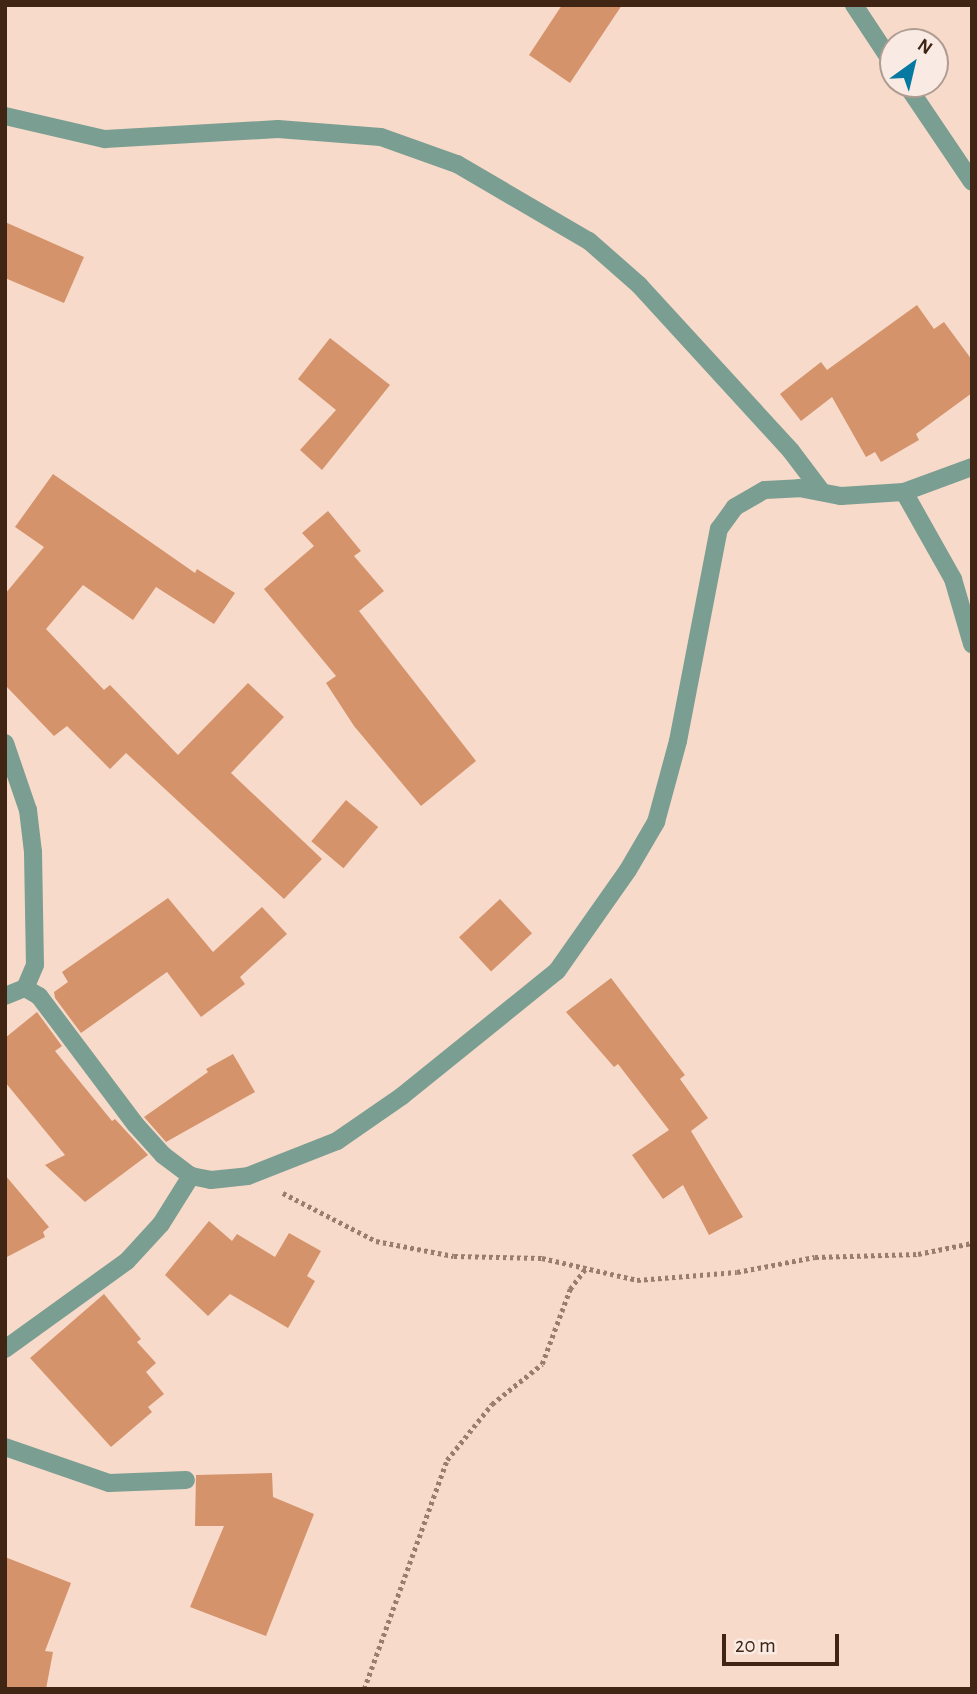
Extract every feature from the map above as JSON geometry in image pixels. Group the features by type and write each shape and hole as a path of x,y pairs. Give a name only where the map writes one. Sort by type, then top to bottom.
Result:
{"street":[{"path":"854,5 879,43"},
{"path":"915,98 972,182"},
{"path":"5,116 105,139 278,129 381,137 457,164 589,241 639,285 783,441 822,492"},
{"path":"25,988 39,996 136,1125 163,1155 191,1176 211,1180 263,1172 337,1141 402,1096 557,971 578,947 656,822 678,741 719,529 735,507 765,489 799,488 841,496 904,492 972,467"},
{"path":"904,492 953,579 972,644"},
{"path":"5,743 28,810 33,852 35,965 25,988 5,996"},
{"path":"5,1349 127,1261 161,1224 191,1176"},
{"path":"5,1447 109,1482 186,1480"}],"path":[{"path":"263,1172 281,1192 376,1241 454,1255 542,1258 585,1269 647,1279 737,1272 815,1257 918,1254 972,1243"},
{"path":"364,1689 447,1460 492,1404 542,1364 570,1289 585,1269"}],"building":[{"path":"562,5 622,5 570,83 529,55"},
{"path":"5,222 84,257 64,303 5,278"},
{"path":"917,305 934,329 944,322 972,360 972,393 916,434 919,440 881,462 875,452 866,457 832,397 801,421 780,394 821,362 827,370"},
{"path":"330,338 390,385 322,470 300,450 336,410 298,379"},
{"path":"53,474 195,573 197,569 235,593 214,624 156,587 133,620 83,585 46,629 104,690 110,685 178,755 248,683 284,717 231,773 322,859 284,899 126,753 110,769 67,726 54,736 5,685 5,594 44,547 15,527"},
{"path":"328,511 361,551 354,556 384,591 359,611 476,761 421,806 354,726 326,683 336,676 264,589 314,546 302,533"},
{"path":"346,800 378,827 343,868 311,841"},
{"path":"168,898 213,952 262,907 287,934 240,977 245,984 201,1017 167,972 81,1033 55,998 54,992 68,982 62,972"},
{"path":"500,899 532,933 491,972 459,937"},
{"path":"611,978 685,1075 680,1079 708,1118 691,1131 743,1217 709,1235 683,1185 663,1199 632,1155 669,1130 618,1064 614,1067 566,1012"},
{"path":"37,1012 62,1046 55,1051 112,1121 115,1119 148,1155 85,1202 45,1165 65,1155 5,1082 5,1038"},
{"path":"233,1054 255,1092 166,1142 144,1117 208,1072 206,1069"},
{"path":"5,1175 49,1227 43,1232 45,1237 5,1258"},
{"path":"209,1221 232,1241 237,1234 275,1257 289,1233 321,1251 307,1276 315,1281 288,1328 230,1294 208,1316 165,1275"},
{"path":"104,1294 141,1339 137,1342 156,1363 146,1372 164,1394 148,1407 152,1412 111,1447 30,1358"},
{"path":"272,1473 273,1497 314,1514 266,1636 190,1607 224,1526 195,1526 196,1475"},
{"path":"5,1557 71,1583 45,1651 53,1652 46,1689 5,1689"}]}
